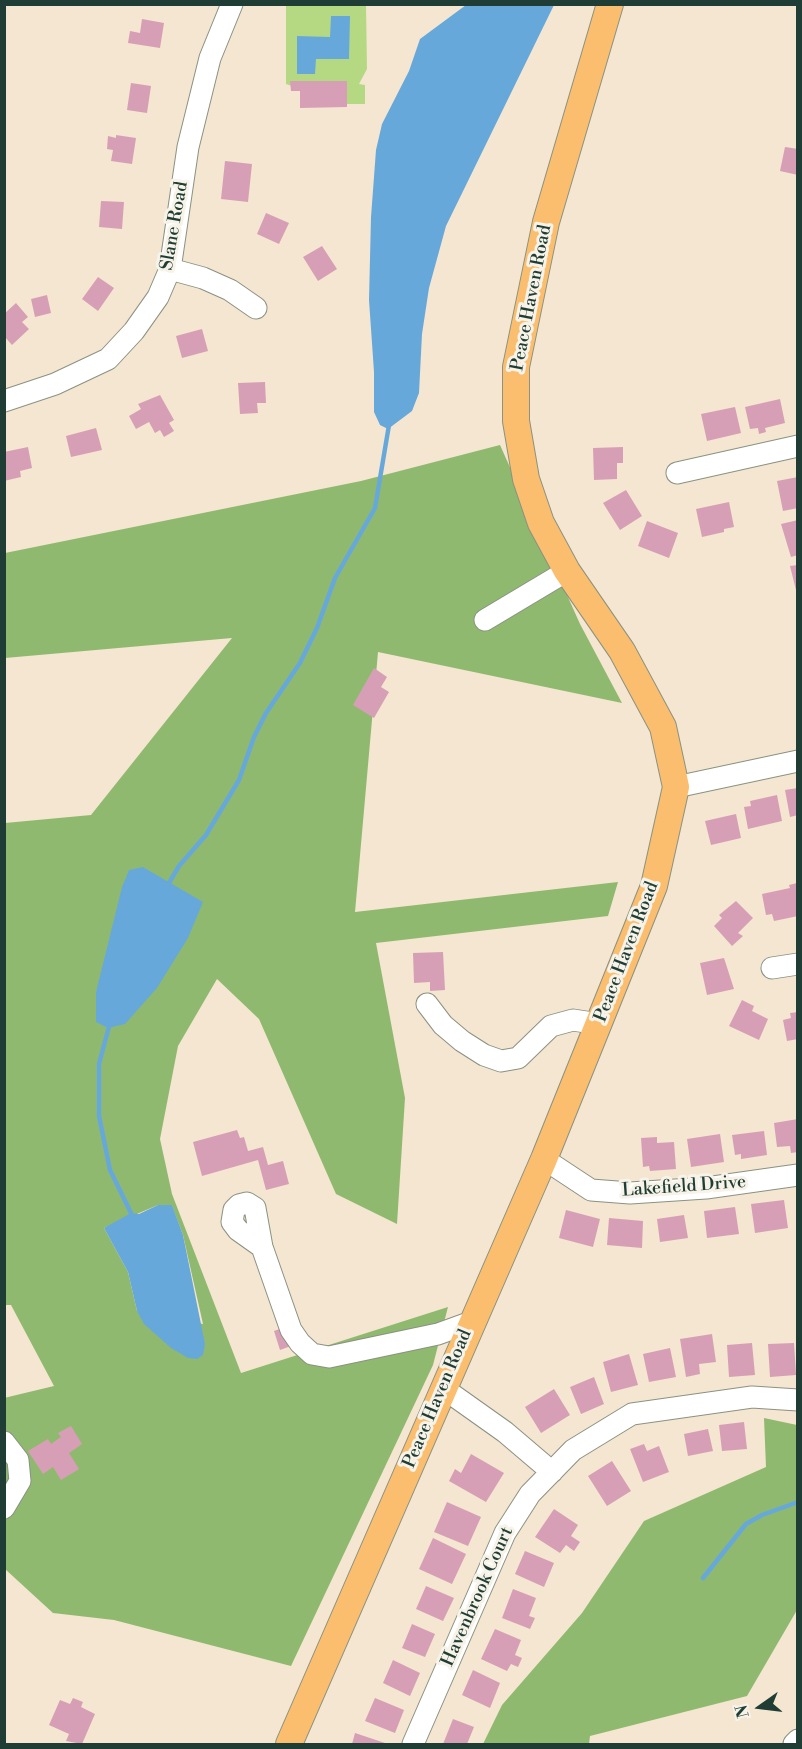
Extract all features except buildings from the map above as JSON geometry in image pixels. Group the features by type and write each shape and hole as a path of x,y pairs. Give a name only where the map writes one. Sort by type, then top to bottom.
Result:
{"main road":[{"name":"Peace Haven Road","path":"289,1744 544,1159 654,886 676,787 663,727 622,651 567,571 541,523 526,479 516,421 516,368 546,222 609,4"}],"street":[{"name":"Slane Road","path":"4,401 55,384 108,358 134,331 158,297 170,269 188,147 210,58 232,4"},
{"path":"170,269 203,278 230,290 255,308"},
{"path":"677,473 798,446"},
{"path":"486,620 567,571"},
{"path":"676,787 798,761"},
{"path":"772,968 798,964"},
{"path":"427,1004 443,1025 462,1041 484,1055 501,1061 518,1058 551,1026 573,1020 598,1024"},
{"name":"Lakefield Drive","path":"544,1159 591,1190 630,1194 706,1188 798,1175"},
{"path":"262,1247 291,1330 312,1354 329,1357 438,1334 471,1322"},
{"path":"443,1388 505,1432 552,1472"},
{"name":"Havenbrook Court","path":"413,1744 505,1533 530,1494 573,1450 632,1414 752,1397 798,1400"},
{"path":"4,1442 18,1460 20,1481 4,1508"},
{"path":"794,1744 798,1740"}],"green space":[{"path":"286,5 366,5 367,69 359,84 365,85 365,104 347,104 286,84"},
{"path":"500,445 580,624 622,703 378,652 355,912 618,882 608,916 376,943 405,1098 397,1224 336,1194 259,1019 217,979 178,1046 160,1139 172,1194 241,1373 448,1307 433,1365 291,1666 114,1620 53,1613 5,1569 4,1398 54,1386 11,1305 5,1305 5,823 91,815 232,638 5,658 5,553 361,481","holes":["143,868 168,883 96,992 101,981","158,1205 172,1206 183,1235 203,1324 137,1311 128,1272 104,1228"]},
{"path":"764,1418 797,1425 797,1610 747,1696 590,1736 589,1744 483,1744 502,1705 582,1613 644,1521 766,1467"}],"water":[{"path":"466,5 554,5 446,226 429,288 422,334 419,393 412,411 388,429 380,425 374,412 369,300 371,217 376,150 382,124 409,71 420,39"},
{"path":"331,16 350,16 349,59 316,59 315,74 297,74 297,36 330,37"},
{"path":"143,867 203,902 188,938 157,988 125,1024 108,1028 96,1022 96,992 122,887 129,870"},
{"path":"158,1205 172,1205 183,1235 205,1344 203,1355 197,1359 188,1358 171,1348 144,1324 137,1311 128,1272 104,1228 131,1213 139,1214"}],"waterway":[{"path":"166,888 179,866 206,835 239,780 254,737 266,713 300,663 317,628 335,578 375,508 389,425"},
{"path":"110,1023 99,1064 99,1116 110,1170 131,1213"},
{"path":"703,1578 746,1524 762,1515 798,1502"}]}
